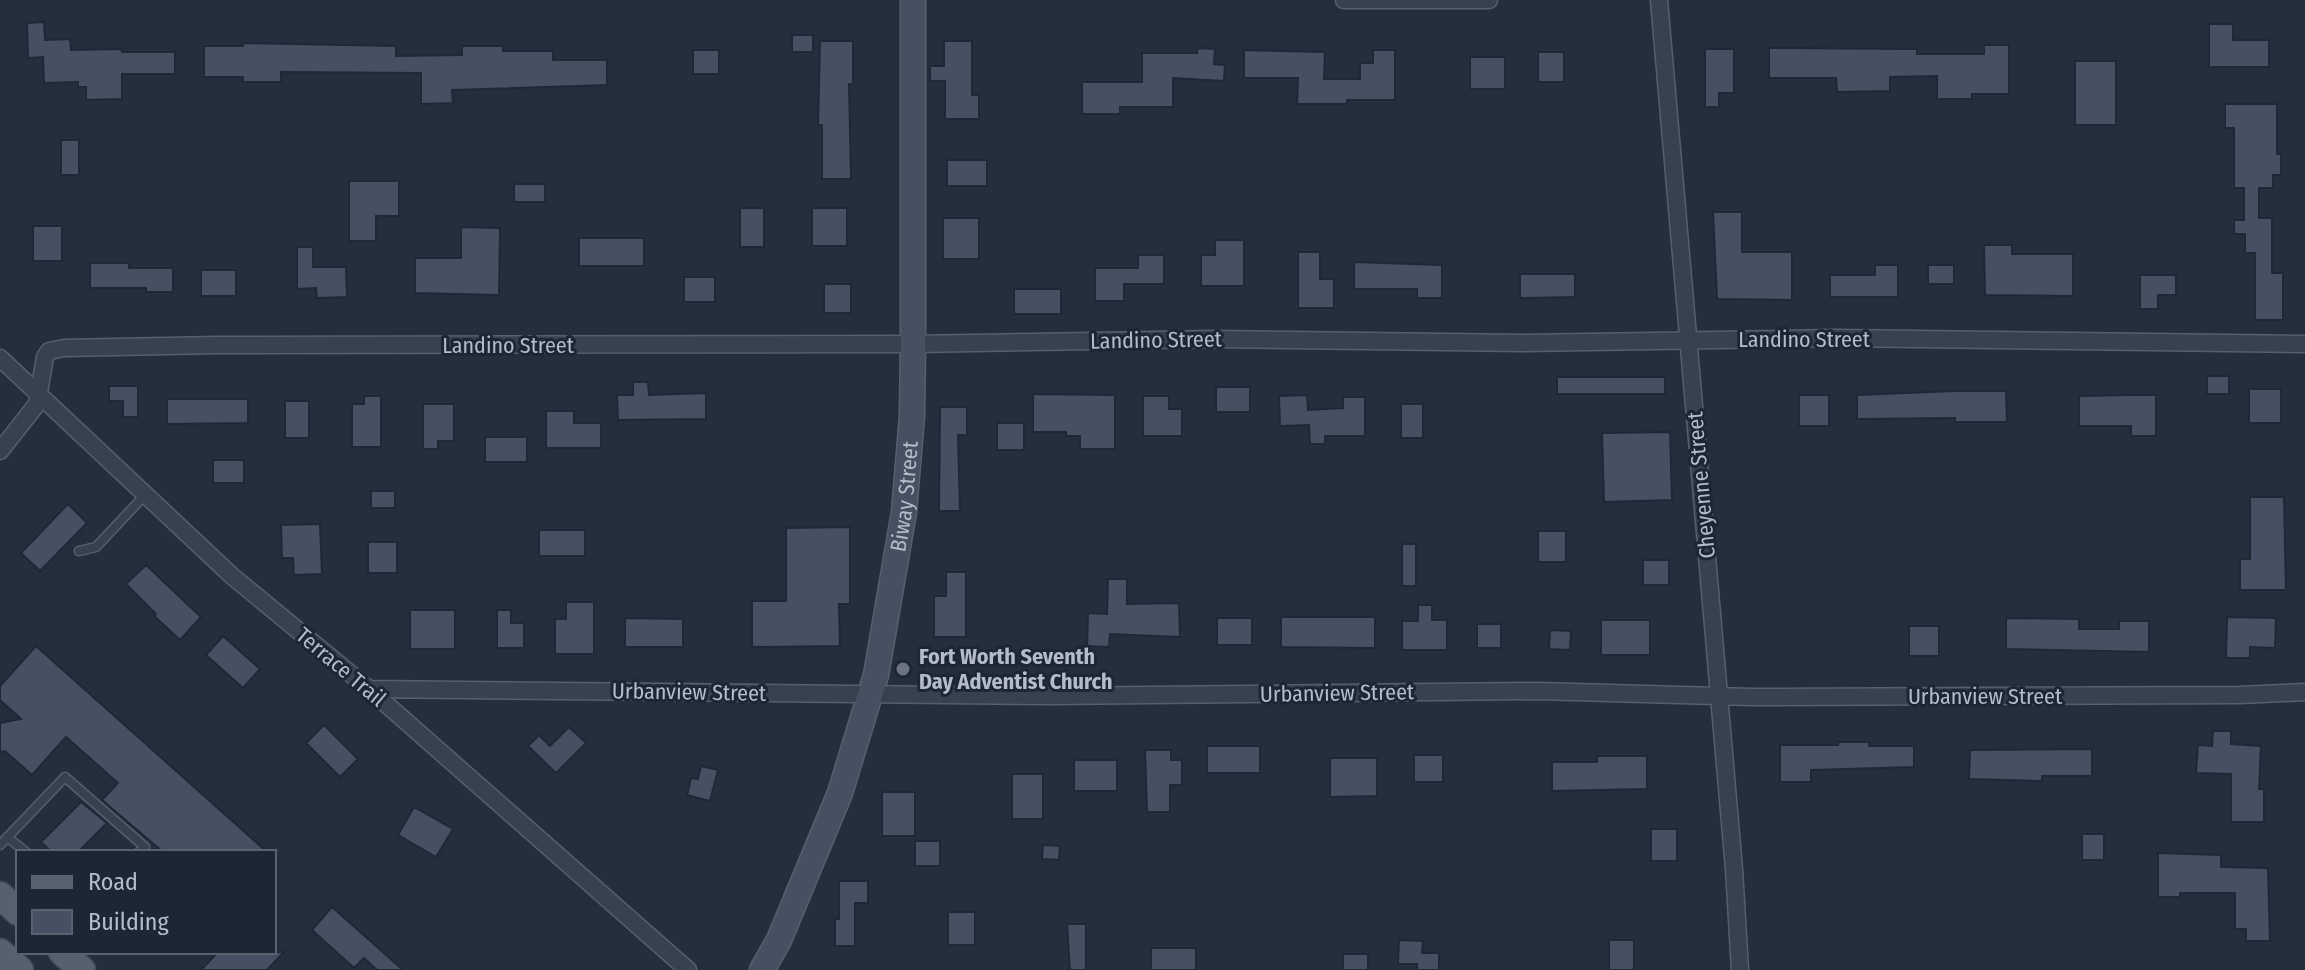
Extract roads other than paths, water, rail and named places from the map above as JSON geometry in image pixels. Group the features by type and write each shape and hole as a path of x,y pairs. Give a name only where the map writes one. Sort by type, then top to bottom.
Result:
{"main road":[{"path":"0,895 16,910"},
{"path":"0,952 20,970"},
{"path":"64,954 82,970"}],"street":[{"name":"Biway Street","path":"762,970 779,940 840,793 876,675 904,512 912,416 913,0"},
{"path":"1344,0 1489,0"},
{"name":"Cheyenne Street","path":"1659,0 1690,340 1740,970"},
{"name":"Landino Street","path":"39,392 45,357 49,351 64,348 913,344 1214,339 1523,343 1837,338 2305,344"},
{"name":"Terrace Trail","path":"0,358 232,576 369,689 688,970"},
{"path":"0,451 29,417 37,404 39,392"},
{"name":"Urbanview Street","path":"369,689 1051,696 1538,691 1719,696 2224,695 2305,692"}],"lane":[{"path":"79,551 96,547 146,494"},
{"path":"0,845 65,777 145,847 141,850"},
{"path":"7,837 23,850"}],"place":[{"name":"Fort Worth Seventh Day Adventist Church","path":"903,669"}]}
